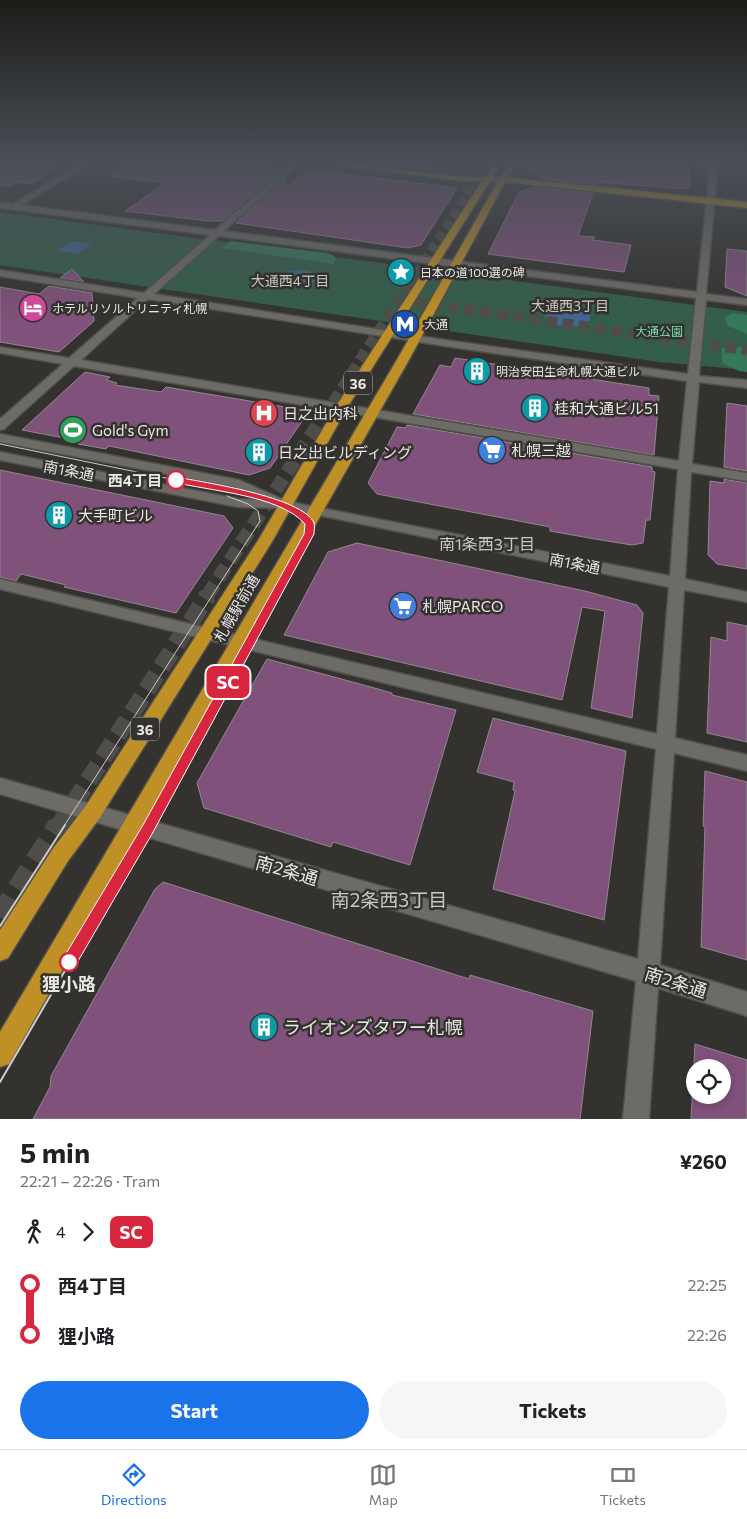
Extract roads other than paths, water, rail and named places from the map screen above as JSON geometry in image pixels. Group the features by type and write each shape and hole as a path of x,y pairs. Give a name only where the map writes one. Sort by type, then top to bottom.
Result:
{"highway":[{"name":"札幌駅前通","path":"0,950 61,854 92,813 266,540 341,408 465,214"},
{"name":"札幌駅前通","path":"0,1055 416,338 484,214"}],"street":[{"path":"68,214 747,302"},
{"path":"0,426 238,214"},
{"path":"636,1119 666,743 684,467 710,214"},
{"path":"0,273 389,334 693,378 747,384"},
{"path":"0,350 747,477"},
{"name":"南1条通","path":"0,438 239,484 285,505"},
{"name":"南1条通","path":"0,456 238,503 285,505 747,597"},
{"path":"0,584 747,763"},
{"name":"南2条通","path":"0,786 647,973 747,1004"}],"water":[{"path":"73,241 91,245 76,254 57,250"},
{"path":"297,270 309,271 317,275 316,281 298,287 288,286 280,282 279,277 286,272"},
{"path":"555,306 579,308 587,312 590,320 574,327 555,324 549,321 544,314"}],"tunnel":[{"path":"416,274 454,214"},
{"path":"324,416 416,273"},
{"path":"399,300 747,350"},
{"path":"207,596 325,414"},
{"path":"59,826 208,595"},
{"path":"0,917 59,825"}],"tram line":[{"path":"0,444 244,494 285,505 302,515 310,523 309,534 303,548 149,826"},
{"name":"SC","path":"69,962 147,830 309,534 310,524 302,515 285,505 221,488 176,480"},
{"path":"64,826 260,521 258,511 248,504 227,496"},
{"path":"0,926 65,825"},
{"path":"0,1082 150,825"}],"place":[{"name":"日本の道100選の碑","path":"401,272"},
{"name":"ホテルリソルトリニティ札幌","path":"33,308"},
{"name":"大通","path":"405,324"},
{"name":"明治安田生命札幌大通ビル","path":"477,371"},
{"name":"桂和大通ビル51","path":"535,408"},
{"name":"日之出内科","path":"264,413"},
{"name":"Gold's Gym","path":"73,430"},
{"name":"札幌三越","path":"492,450"},
{"name":"日之出ビルディング","path":"259,452"},
{"name":"西4丁目","path":"176,480"},
{"name":"大手町ビル","path":"59,515"},
{"name":"札幌PARCO","path":"403,606"},
{"name":"狸小路","path":"69,962"},
{"name":"ライオンズタワー札幌","path":"264,1027"}],"district":[{"name":"大通西4丁目","path":"290,280"},
{"name":"大通西3丁目","path":"570,305"},
{"name":"南1条西3丁目","path":"487,543"},
{"name":"南2条西3丁目","path":"389,899"}],"park label":[{"name":"大通公園","path":"659,331"}]}
